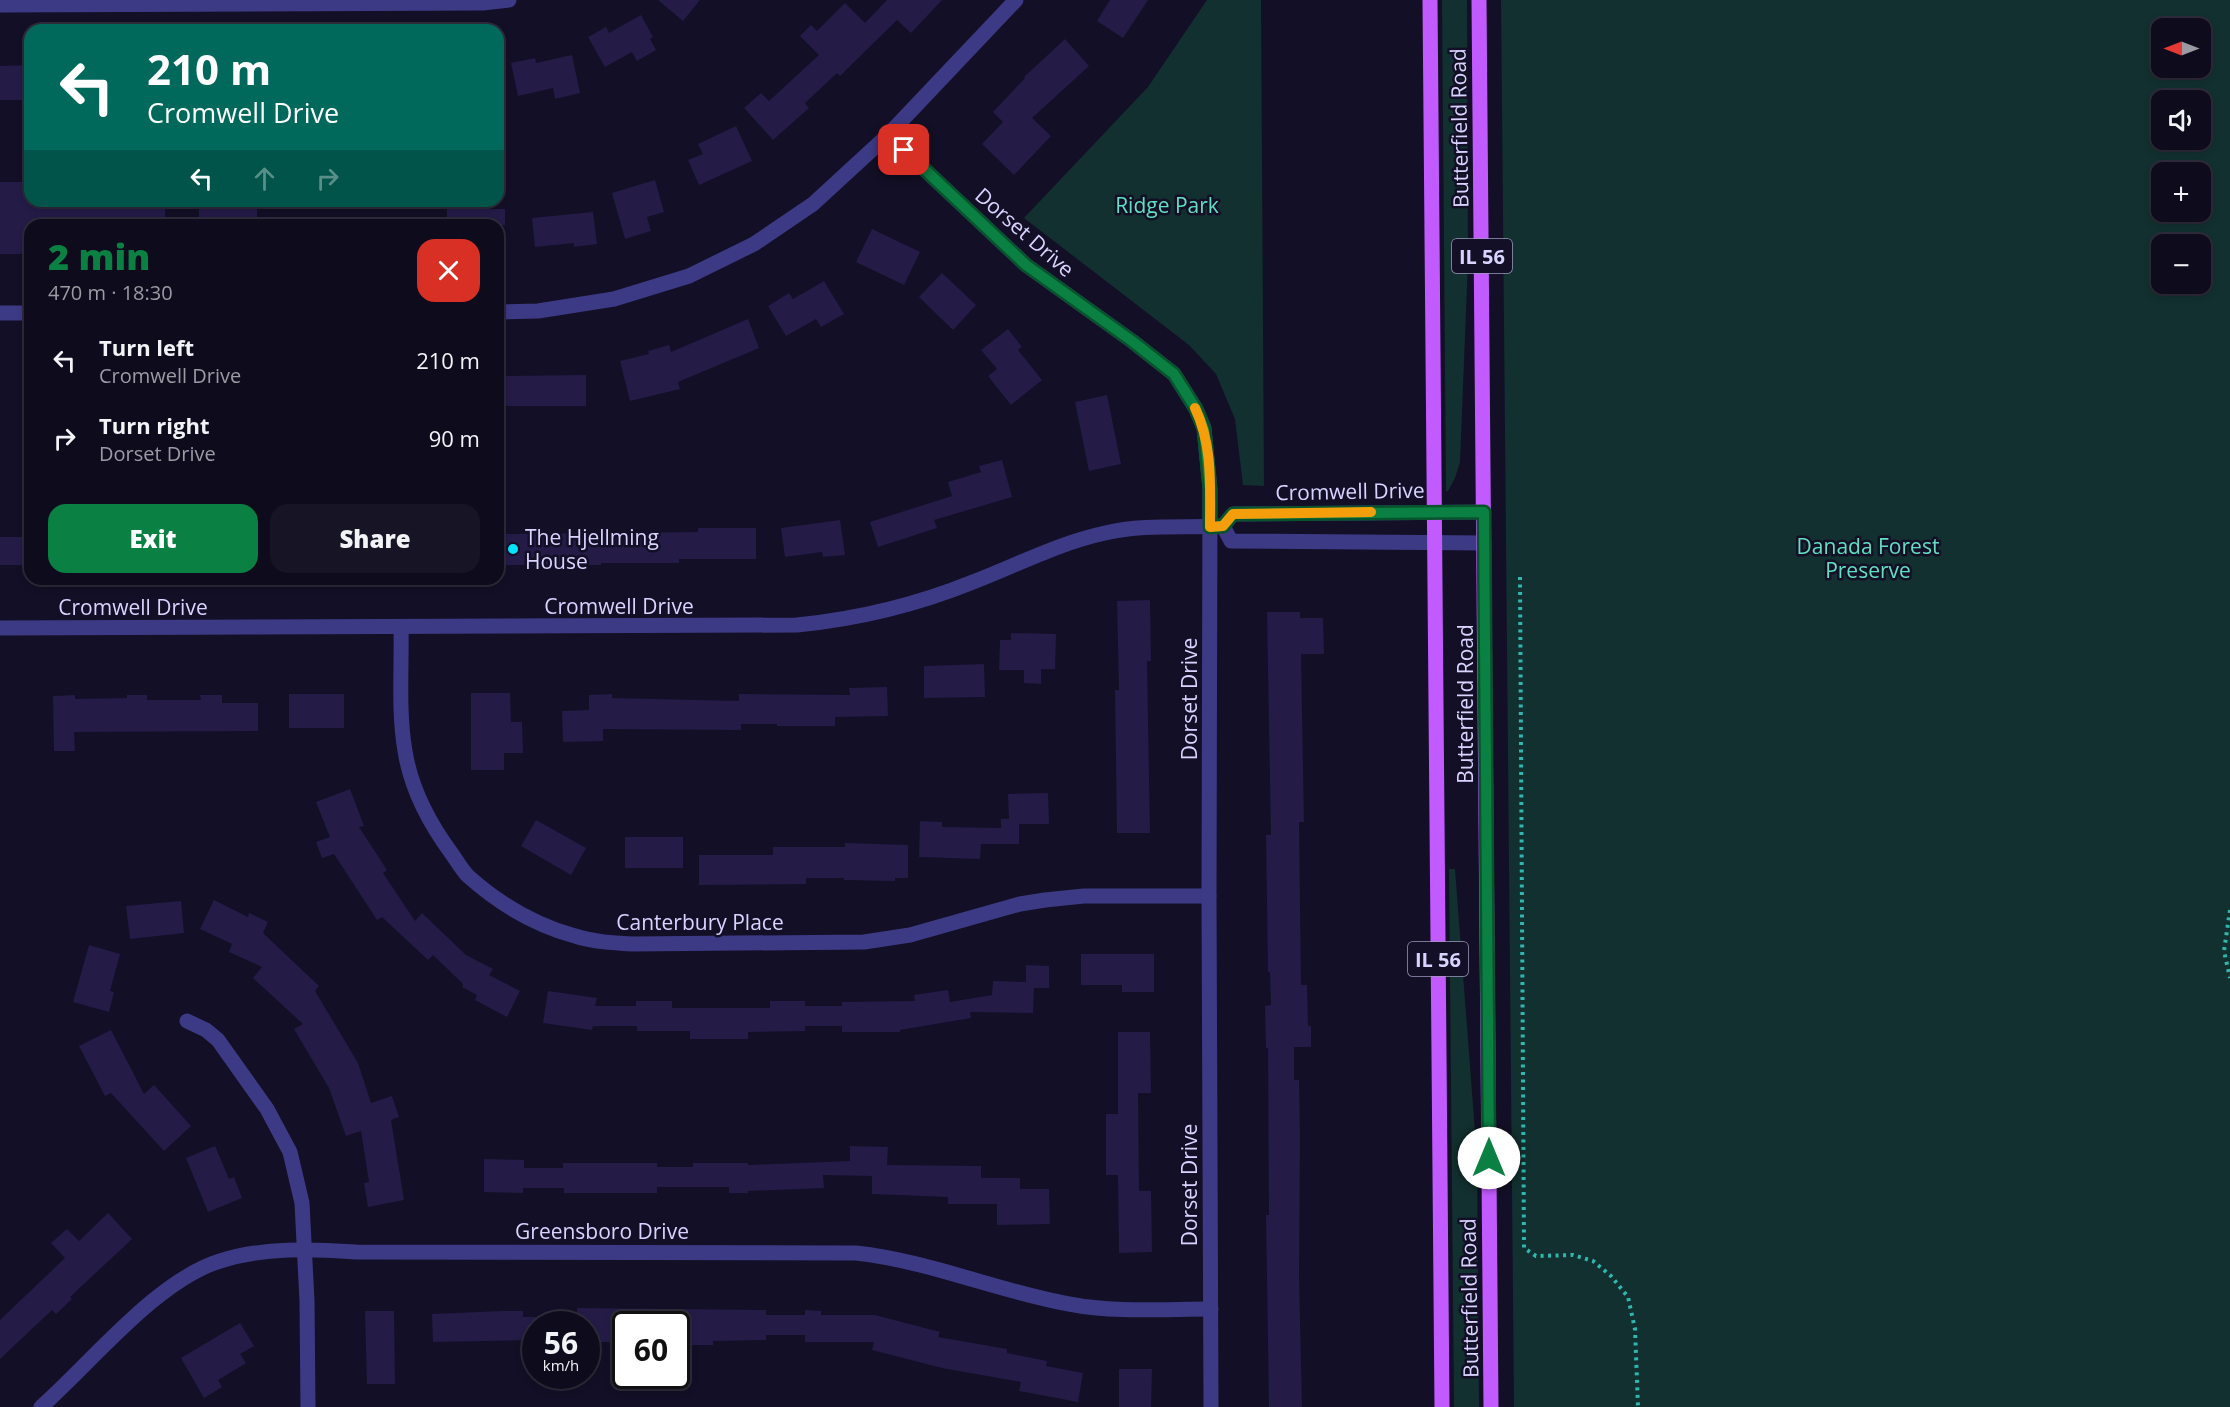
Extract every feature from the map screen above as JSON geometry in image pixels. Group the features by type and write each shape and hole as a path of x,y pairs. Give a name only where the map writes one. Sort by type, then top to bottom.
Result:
{"main road":[{"name":"Butterfield Road","path":"1430,0 1442,1407"},
{"name":"Butterfield Road","path":"1479,0 1491,1407"}],"street":[{"path":"0,4 471,3 509,0"},
{"path":"504,312 565,308 650,290 716,264 754,244 813,204 888,135 1016,0"},
{"name":"Dorset Drive","path":"888,135 1026,265 1174,374 1196,409 1204,429 1210,489 1217,527 1209,896 1211,1407"},
{"path":"0,313 24,313"},
{"name":"Cromwell Drive","path":"0,628 761,627 828,622 927,600 1087,537 1132,528 1217,527 1233,514 1484,512"},
{"path":"1217,527 1231,541 1484,543"},
{"name":"Canterbury Place","path":"401,627 402,716 405,753 419,799 438,835 467,875 503,902 544,925 576,937 610,943 633,944 864,942 910,935 1020,904 1045,900 1084,896 1209,896"},
{"path":"187,1021 206,1030 218,1040 277,1124 290,1152 303,1203 308,1407"},
{"name":"Greensboro Drive","path":"41,1407 126,1326 185,1277 218,1262 244,1255 304,1249 856,1253 905,1260 1071,1305 1112,1309 1211,1309"}],"path":[{"path":"1520,577 1524,1248 1536,1256 1573,1255 1593,1261 1611,1276 1628,1297 1635,1329 1638,1407"},
{"path":"2230,910 2224,951 2230,978"}],"green space":[{"name":"Ridge Park","path":"1207,0 1261,0 1264,486 1243,485 1235,419 1216,374 1189,345 1024,218 1148,87"},
{"path":"1442,0 1467,0 1468,261 1460,462 1448,491 1446,491"},
{"name":"Danada Forest Preserve","path":"1501,0 2230,0 2230,1407 1514,1407"},
{"path":"1449,869 1455,869 1477,1158 1479,1407 1454,1407"}],"building":[{"path":"658,0 700,0 683,21"},
{"path":"887,0 942,0 911,33 897,20 840,76 837,73 805,103 809,108 773,140 744,108 761,93 769,101 819,55 800,36 811,25 817,31 845,3 865,23"},
{"path":"1110,0 1148,0 1123,38 1097,21"},
{"path":"641,15 653,37 650,39 656,50 637,61 632,52 605,67 588,37 606,27 609,33"},
{"path":"1065,39 1089,66 1032,118 1051,136 1014,175 982,144 1003,122 993,112 1024,77"},
{"path":"572,55 580,93 555,99 553,88 518,96 511,63 535,58 536,63"},
{"path":"24,65 24,100 0,100 0,66"},
{"path":"736,126 752,161 699,185 688,160 703,154 698,144"},
{"path":"655,180 664,212 647,217 651,231 625,239 612,193"},
{"path":"0,182 24,182 24,207 165,209 165,219 24,219 24,254 0,254"},
{"path":"199,207 257,207 257,219 199,219"},
{"path":"447,209 505,209 505,225 504,219 447,219"},
{"path":"593,212 597,244 574,247 574,243 535,247 532,218"},
{"path":"872,229 920,252 904,285 856,262"},
{"path":"942,273 976,305 953,330 919,297"},
{"path":"824,281 844,314 821,327 816,319 786,336 768,306 789,293 793,299"},
{"path":"748,319 759,348 678,382 680,389 630,401 620,361 649,354 648,351 669,345 671,352"},
{"path":"1008,329 1022,347 1018,350 1042,380 1011,405 988,376 997,369 981,350"},
{"path":"586,375 586,406 504,406 504,376"},
{"path":"1107,395 1121,464 1089,471 1075,402"},
{"path":"1002,460 1012,497 934,520 937,528 878,547 870,522 952,496 948,482 981,472 979,466"},
{"path":"840,520 845,555 823,557 822,552 785,557 781,528"},
{"path":"698,528 756,528 756,559 679,559 679,563 601,563 601,565 504,565 504,534 698,532"},
{"path":"0,537 24,537 24,565 0,565"},
{"path":"1150,600 1151,661 1147,661 1150,833 1117,833 1115,690 1119,690 1117,601"},
{"path":"1267,612 1300,612 1300,618 1323,618 1324,654 1301,654 1304,822 1299,822 1301,985 1307,985 1308,1026 1311,1026 1311,1047 1294,1047 1294,1080 1299,1080 1302,1407 1269,1407 1266,1215 1269,1215 1268,1048 1266,1048 1265,1006 1271,1005 1270,972 1268,972 1266,835 1271,835"},
{"path":"1011,633 1056,634 1055,669 1041,669 1041,684 1024,683 1024,670 999,670 1000,640 1011,640"},
{"path":"984,664 985,697 924,698 924,666"},
{"path":"887,687 888,716 835,717 835,726 741,724 741,730 603,729 603,741 563,742 562,711 589,710 589,695 612,694 612,698 739,701 739,694 850,695 849,688"},
{"path":"471,693 510,693 511,722 522,722 523,753 504,753 504,770 471,770"},
{"path":"289,694 344,694 344,728 289,728"},
{"path":"75,695 75,699 127,698 127,695 147,695 147,700 201,700 200,695 222,695 222,703 258,703 258,731 74,732 75,751 54,751 53,696"},
{"path":"350,789 364,826 359,827 387,870 383,873 415,921 422,913 466,955 493,969 489,975 520,991 507,1017 475,1000 477,995 462,987 463,984 433,955 428,960 382,917 377,920 334,854 322,858 316,842 330,837 316,802"},
{"path":"1048,793 1049,824 1019,824 1019,844 981,844 980,859 919,857 920,821 942,822 942,827 1001,828 1001,819 1009,819 1008,794"},
{"path":"536,820 586,848 571,875 521,846"},
{"path":"625,837 683,837 683,868 625,868"},
{"path":"845,843 908,845 908,878 895,878 895,881 806,878 806,884 699,885 699,855 773,855 773,847 845,847"},
{"path":"214,900 248,917 249,913 268,922 263,933 319,986 315,991 358,1063 371,1103 392,1096 399,1117 391,1120 404,1200 368,1207 364,1183 369,1182 361,1131 346,1136 329,1088 294,1029 303,1024 253,978 262,967 229,952 232,944 200,929"},
{"path":"181,901 184,933 130,939 126,906"},
{"path":"89,945 120,954 110,991 114,992 109,1012 73,1002"},
{"path":"1081,954 1154,954 1154,992 1122,992 1122,985 1081,985"},
{"path":"1026,965 1049,966 1049,988 1034,988 1033,1013 970,1012 971,1018 900,1030 900,1032 842,1032 842,1026 805,1026 805,1031 748,1032 748,1039 690,1039 690,1031 637,1031 637,1026 593,1026 592,1030 543,1023 548,991 597,998 595,1006 636,1006 636,1001 672,1001 672,1008 770,1008 770,1001 805,1001 805,1006 842,1006 842,1002 915,1001 914,995 948,990 950,1002 992,995 993,981 1026,982"},
{"path":"111,1030 144,1094 154,1085 191,1126 164,1151 111,1093 105,1096 79,1046"},
{"path":"1118,1032 1150,1032 1151,1093 1138,1093 1139,1191 1151,1191 1152,1252 1119,1253 1118,1175 1106,1175 1106,1114 1118,1114"},
{"path":"215,1146 229,1179 234,1177 242,1198 208,1212 186,1158"},
{"path":"850,1146 888,1147 887,1165 981,1166 981,1178 1020,1178 1020,1189 1049,1189 1050,1224 997,1225 997,1204 948,1204 948,1197 872,1194 872,1176 823,1175 824,1188 748,1191 748,1193 729,1193 729,1187 657,1187 657,1193 564,1193 564,1188 523,1188 523,1193 484,1192 484,1159 524,1160 524,1168 563,1168 563,1163 657,1163 657,1167 693,1167 693,1163 748,1163 748,1165 850,1161"},
{"path":"108,1213 132,1239 70,1297 72,1299 56,1314 52,1310 0,1359 0,1320 65,1258 51,1243 67,1229 79,1241"},
{"path":"577,1308 766,1310 766,1315 805,1315 805,1310 821,1311 821,1315 875,1315 940,1332 938,1337 1007,1349 1007,1353 1047,1361 1046,1366 1083,1373 1078,1402 1019,1391 1021,1382 942,1368 872,1350 874,1342 805,1342 805,1335 766,1335 766,1340 713,1341 713,1345 691,1345 690,1311 612,1311 612,1342 600,1342 600,1311 577,1311"},
{"path":"365,1311 394,1311 395,1384 367,1384"},
{"path":"522,1311 522,1340 433,1342 432,1314"},
{"path":"240,1323 254,1346 240,1354 246,1363 218,1380 222,1387 204,1398 181,1358"},
{"path":"1119,1369 1152,1369 1151,1407 1119,1407"}],"slow traffic":[{"path":"1195,408 1204,429 1208,454 1210,527 1223,526 1233,514 1371,512"}],"place":[{"name":"The Hjellming House","path":"513,549"}],"route":[{"path":"904,150 984,228 1026,265 1174,374 1196,409 1204,429 1208,454 1210,527 1223,526 1233,514 1484,512 1489,1158"}]}
